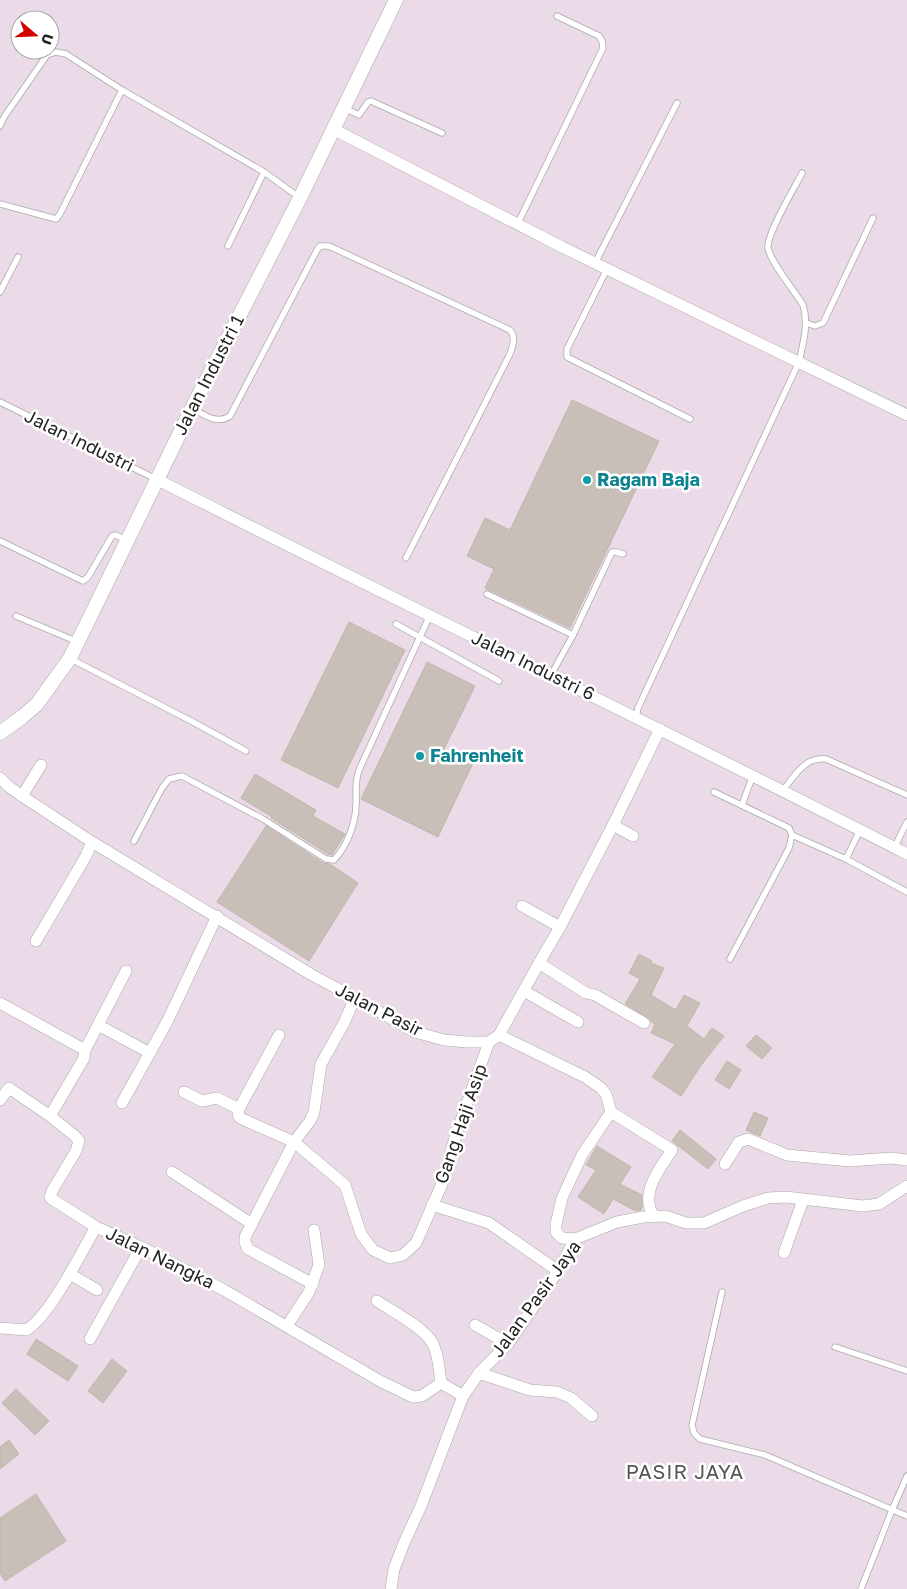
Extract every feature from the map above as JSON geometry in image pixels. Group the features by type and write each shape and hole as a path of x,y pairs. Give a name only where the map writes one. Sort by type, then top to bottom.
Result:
{"street":[{"name":"Jalan Industri 1","path":"0,733 37,704 70,658 192,408 300,198 396,0"},
{"path":"333,130 595,263 907,416"},
{"name":"Jalan Industri 6","path":"158,480 328,566 753,775 907,854"},
{"path":"489,1042 499,1035 560,927 660,729"},
{"path":"22,796 41,765"},
{"name":"Jalan Pasir","path":"0,778 22,796 92,842 312,975 415,1032 444,1040 489,1042"},
{"path":"613,825 633,836"},
{"path":"36,941 86,856 92,842"},
{"path":"522,906 560,927"},
{"path":"122,1102 167,1022 217,916"},
{"path":"539,963 586,993 595,995 644,1023"},
{"path":"0,1080 50,1116 84,1058 85,1050 126,971"},
{"path":"524,991 578,1022"},
{"path":"313,1284 248,1249 245,1237 294,1142 310,1121 314,1112 321,1064 344,1023 355,998"},
{"path":"0,1003 85,1050"},
{"path":"98,1025 150,1053"},
{"path":"184,1092 202,1101 217,1098 239,1109 279,1035"},
{"path":"499,1035 585,1077 601,1088 606,1094 611,1112 672,1150 650,1187 648,1203 654,1216"},
{"name":"Gang Haji Asip","path":"239,1109 238,1114 240,1118 294,1142 345,1185 362,1234 373,1250 390,1258 403,1255 416,1243 442,1184 456,1134 489,1042"},
{"path":"0,1100 9,1088"},
{"path":"575,1239 562,1238 556,1232 562,1198 582,1155 611,1112"},
{"name":"Jalan Nangka","path":"50,1116 76,1136 79,1141 76,1151 52,1191 50,1197 55,1202 96,1227 224,1290 380,1381 413,1396 422,1396 441,1382"},
{"path":"725,1164 739,1142 748,1138 787,1155 850,1162 891,1158 907,1160"},
{"path":"172,1172 252,1224"},
{"name":"Jalan Pasir Jaya","path":"391,1589 394,1569 422,1506 463,1396 480,1373 508,1344 558,1271 575,1239 617,1222 654,1216 664,1216 686,1223 704,1223 743,1206 768,1198 786,1197 863,1206 879,1204 907,1186"},
{"path":"784,1253 803,1200"},
{"path":"432,1205 489,1223 558,1271"},
{"path":"0,1328 23,1330 32,1327 47,1309 70,1274 96,1227"},
{"path":"287,1326 313,1284 319,1265 314,1230"},
{"path":"90,1339 140,1247"},
{"path":"70,1274 97,1290"},
{"path":"376,1301 423,1331 433,1342 438,1355 441,1382 463,1396"},
{"path":"474,1325 508,1344"},
{"path":"480,1373 530,1390 557,1392 571,1398 592,1416"}],"lane":[{"path":"518,223 604,48 599,36 557,16"},
{"path":"0,126 47,55 56,52 66,54 122,90 264,172 300,198"},
{"path":"0,204 56,219 122,90"},
{"path":"344,108 359,115 368,102 371,102 442,133"},
{"path":"595,263 677,103"},
{"path":"228,246 264,172"},
{"path":"636,717 638,708 799,362 806,313 803,304 771,257 768,246 772,232 802,173"},
{"path":"806,323 815,326 823,324 873,218"},
{"path":"192,408 218,421 224,421 230,416 320,246 329,246 510,330 514,335 514,343 510,354 406,558"},
{"path":"0,292 18,257"},
{"path":"607,268 567,349 567,357 690,419"},
{"name":"Jalan Industri","path":"0,402 158,480"},
{"path":"0,541 83,581 88,578 112,536 116,535 127,541"},
{"path":"551,675 573,635 612,552 623,554"},
{"path":"486,594 573,635"},
{"path":"134,841 162,788 169,780 182,776 262,819 326,859 334,860 346,842 353,825 356,805 355,783 359,770 430,615"},
{"path":"16,616 78,642"},
{"path":"396,624 499,681"},
{"path":"70,658 246,751"},
{"path":"783,790 806,763 816,758 826,759 907,795"},
{"path":"742,805 753,775"},
{"path":"714,792 789,828 792,835 789,848 730,959"},
{"path":"894,848 907,822"},
{"path":"846,859 860,830"},
{"path":"792,835 846,859 907,892"},
{"path":"722,1292 692,1425 694,1433 700,1439 765,1455 907,1516"},
{"path":"835,1347 907,1371"},
{"path":"861,1589 907,1476"}],"shaded area":[{"path":"0,0 907,0 907,1589 0,1589"}],"building":[{"name":"Ragam Baja","path":"572,400 659,441 570,628 485,588 494,569 467,556 485,518 510,530"},
{"path":"349,622 405,650 338,788 281,760"},
{"name":"Fahrenheit","path":"427,662 475,686 444,749 473,763 438,837 361,799"},
{"path":"255,774 316,810 313,816 345,834 332,855 241,798"},
{"path":"266,826 358,883 309,961 217,902"},
{"path":"639,954 652,961 651,963 664,968 651,995 676,1010 684,995 700,1003 687,1026 704,1039 712,1028 724,1036 702,1064 681,1096 652,1077 675,1044 651,1033 655,1024 625,1004 640,979 629,973"},
{"path":"756,1035 772,1048 762,1059 746,1046"},
{"path":"727,1061 741,1070 729,1089 715,1080"},
{"path":"754,1112 768,1118 760,1136 746,1130"},
{"path":"680,1130 716,1159 708,1169 672,1141"},
{"path":"597,1146 631,1167 620,1184 642,1195 641,1210 636,1211 613,1199 604,1214 578,1197 596,1170 586,1165"},
{"path":"36,1339 78,1366 68,1381 27,1354"},
{"path":"112,1359 127,1371 103,1403 88,1391"},
{"path":"16,1389 49,1421 35,1435 2,1403"},
{"path":"9,1440 19,1454 0,1469 0,1447"},
{"path":"36,1494 66,1541 5,1581 0,1573 0,1518"}],"place":[{"name":"Ragam Baja","path":"587,480"},
{"name":"Fahrenheit","path":"420,756"}],"district":[{"name":"PASIR JAYA","path":"685,1472"}]}
